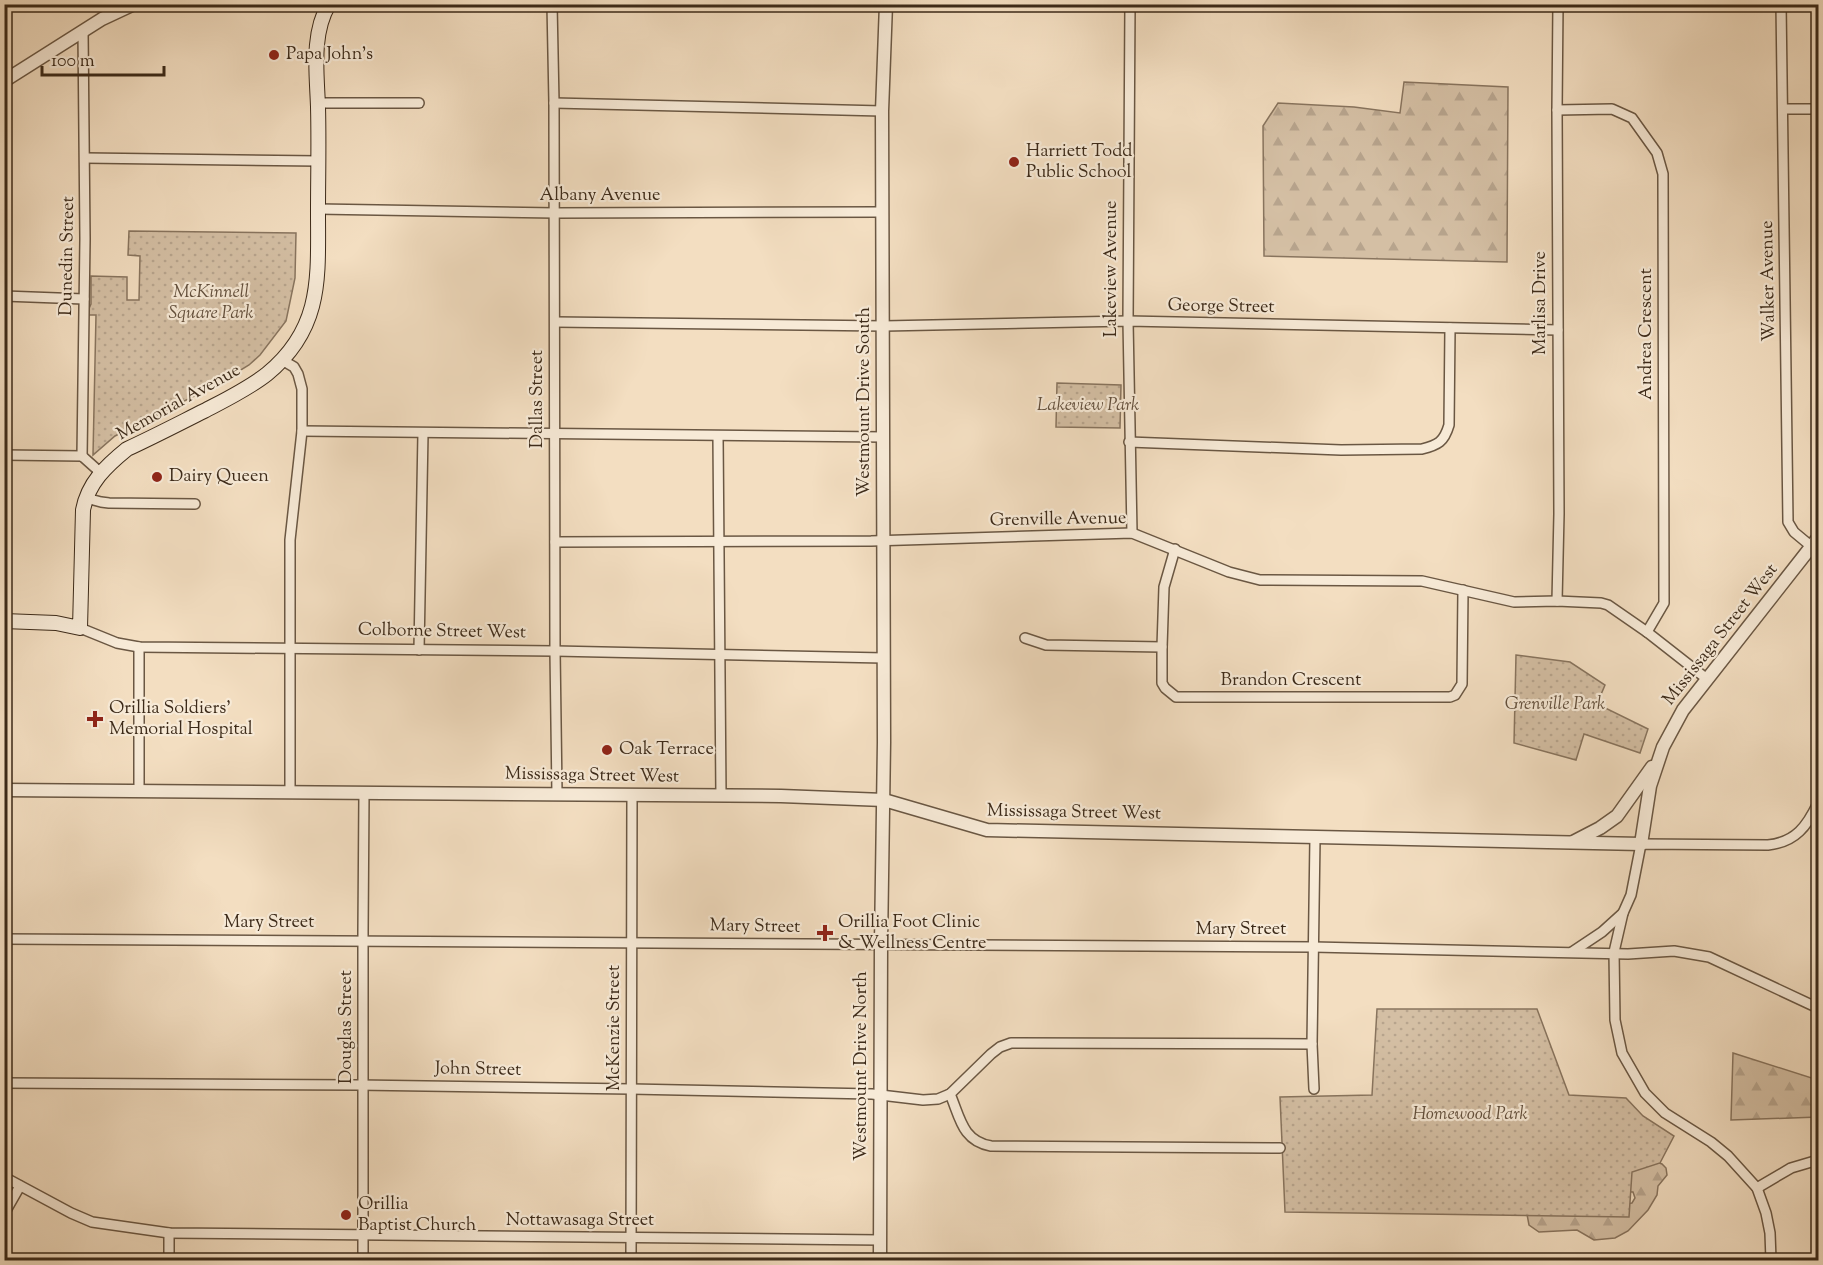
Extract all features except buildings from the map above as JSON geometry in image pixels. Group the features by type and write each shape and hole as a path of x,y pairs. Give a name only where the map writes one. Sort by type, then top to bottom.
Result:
{"main road":[{"name":"Memorial Avenue","path":"80,628 82,520 86,498 93,483 127,449 232,396 266,375 282,360 309,319 318,275 317,50 321,19 328,4"},
{"name":"Colborne Street West","path":"4,621 56,623 80,628"}],"street":[{"path":"4,81 102,19 134,4"},
{"name":"Dallas Street","path":"552,4 557,794"},
{"name":"Westmount Drive South","path":"884,800 882,111 886,4"},
{"name":"Lakeview Avenue","path":"1130,4 1128,321 1132,533"},
{"name":"Marlisa Drive","path":"1557,601 1559,514 1558,4"},
{"name":"Walker Avenue","path":"1781,4 1788,522 1794,532 1815,542"},
{"name":"Dunedin Street","path":"82,456 85,158 83,31"},
{"path":"318,103 420,103"},
{"path":"554,103 882,111"},
{"name":"Andrea Crescent","path":"1557,110 1612,109 1632,118 1657,153 1663,174 1664,603 1647,632"},
{"path":"1783,109 1818,109"},
{"path":"85,158 319,161"},
{"name":"Albany Avenue","path":"318,209 555,213 882,212"},
{"path":"4,297 84,299"},
{"name":"George Street","path":"555,322 884,327 1128,321 1558,330"},
{"path":"1129,442 1341,450 1422,449 1441,443 1449,425 1450,328"},
{"path":"282,360 294,367 302,389 302,431 290,540 290,792"},
{"path":"302,431 884,437"},
{"path":"418,650 423,433"},
{"path":"718,436 721,796"},
{"path":"4,455 82,456 101,473"},
{"path":"86,498 109,503 195,504"},
{"name":"Grenville Avenue","path":"555,542 883,541 1132,533 1229,572 1260,579 1422,581 1514,602 1557,601 1608,605 1707,679"},
{"name":"Mississaga Street West","path":"4,790 557,794 884,800 987,831 1641,844 1650,786 1661,753 1683,710 1815,542"},
{"name":"Brandon Crescent","path":"1175,549 1164,587 1162,682 1168,692 1176,697 1450,697 1455,695 1462,684 1463,590"},
{"name":"Colborne Street West","path":"80,628 117,644 139,647 555,651 884,658"},
{"path":"1025,638 1046,645 1162,647"},
{"path":"139,647 139,791"},
{"path":"1572,843 1617,816 1661,753"},
{"name":"Douglas Street","path":"363,1260 364,793"},
{"name":"McKenzie Street","path":"631,1260 633,795"},
{"name":"Westmount Drive North","path":"880,1260 884,800"},
{"path":"1771,1260 1770,1233 1757,1188 1728,1155 1665,1113 1639,1085 1622,1053 1615,1020 1614,952 1641,844 1780,844 1792,839 1803,828 1818,803"},
{"path":"1314,1089 1312,1044 1315,838"},
{"path":"1572,952 1602,932 1623,913"},
{"name":"Mary Street","path":"4,939 1313,947 1631,954 1674,951 1709,957 1818,1008"},
{"path":"1280,1148 991,1146 981,1144 966,1134 950,1094 991,1054 1011,1043 1312,1044"},
{"name":"John Street","path":"4,1083 631,1089 880,1095 923,1100 938,1099 950,1094"},
{"path":"1757,1188 1791,1168 1818,1160"},
{"name":"Nottawasaga Street","path":"4,1177 92,1222 169,1233 493,1238 880,1240"},
{"path":"4,1214 20,1186"},
{"path":"169,1233 169,1260"}],"green space":[{"path":"1404,82 1508,87 1507,262 1264,256 1263,126 1278,103 1354,107 1400,113"},
{"name":"McKinnell Square Park","path":"129,231 296,233 295,278 286,321 260,355 249,365 218,384 115,436 93,455 96,315 86,315 91,304 91,276 127,277 127,300 139,300 140,256 128,255"},
{"name":"Lakeview Park","path":"1057,383 1121,385 1120,428 1056,427"},
{"name":"Grenville Park","path":"1516,655 1570,662 1605,685 1597,704 1648,729 1640,753 1584,734 1576,760 1514,743"},
{"name":"Homewood Park","path":"1377,1009 1537,1009 1569,1095 1626,1098 1643,1116 1674,1136 1660,1163 1632,1172 1629,1217 1285,1212 1280,1097 1372,1095"},
{"path":"1733,1053 1818,1080 1818,1117 1731,1120"},
{"path":"1651,1160 1662,1164 1666,1168 1667,1175 1658,1186 1657,1195 1648,1210 1628,1231 1615,1238 1594,1240 1577,1230 1539,1232 1529,1225 1526,1209 1632,1203 1635,1198 1633,1192 1592,1191"}],"place":[{"name":"Papa John's","path":"274,55"},
{"name":"Harriett Todd Public School","path":"1014,162"},
{"name":"Dairy Queen","path":"157,477"},
{"name":"Orillia Soldiers' Memorial Hospital","path":"95,719"},
{"name":"Oak Terrace","path":"607,750"},
{"name":"Orillia Foot Clinic & Wellness Centre","path":"825,933"},
{"name":"Orillia Baptist Church","path":"346,1215"}]}
